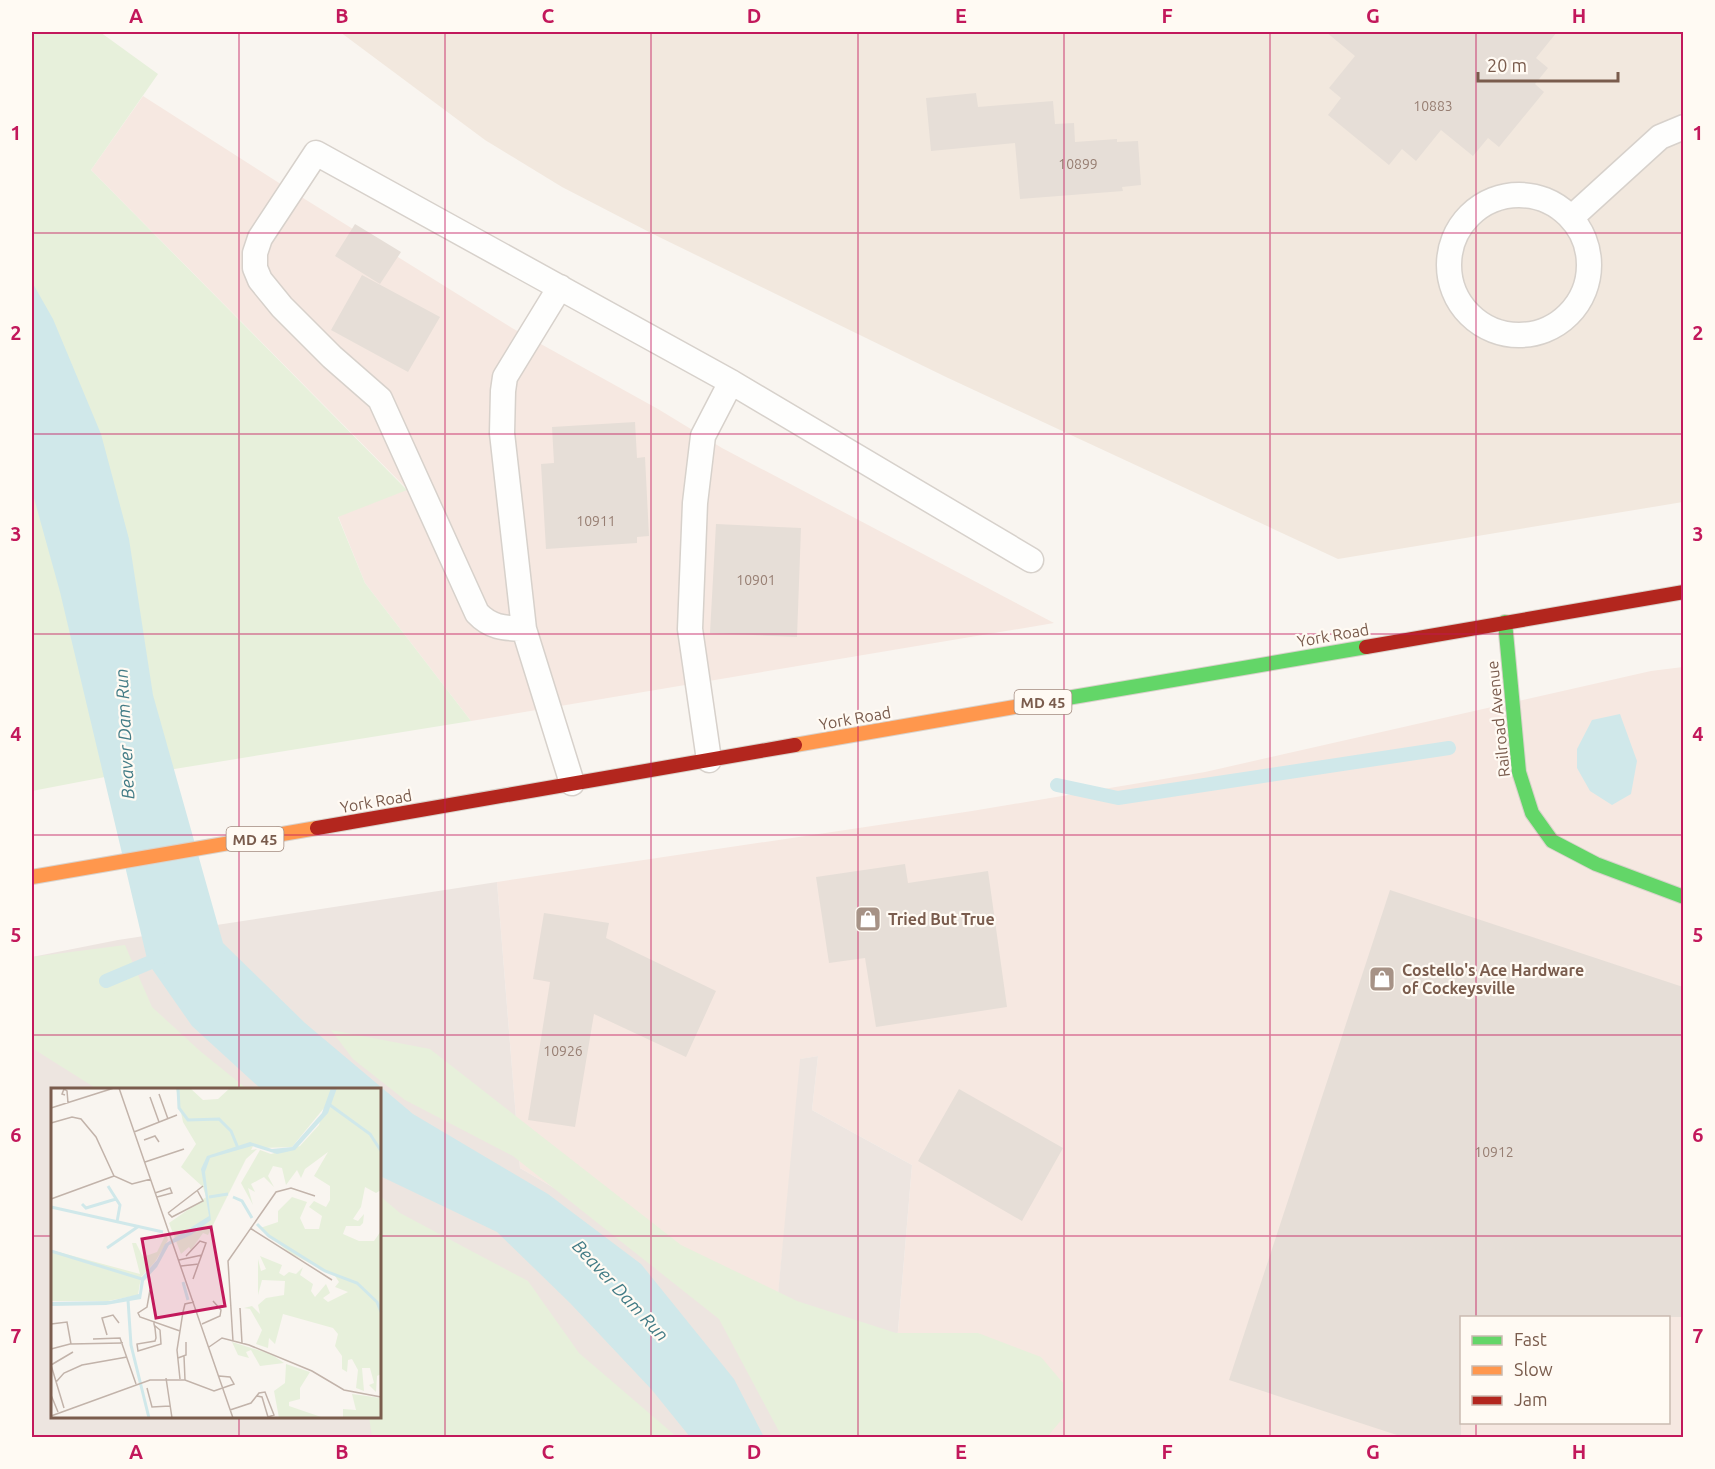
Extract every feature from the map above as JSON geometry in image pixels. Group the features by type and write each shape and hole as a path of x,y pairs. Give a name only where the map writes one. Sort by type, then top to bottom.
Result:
{"main road":[{"name":"York Road","path":"32,877 1683,592"},
{"name":"Railroad Avenue","path":"1505,622 1519,772 1532,813 1552,841 1596,864 1683,897"}],"lane":[{"path":"1571,218 1660,137 1683,127"},
{"path":"524,629 498,627 486,622 477,613 380,399 332,357 282,307 260,280 255,268 255,253 260,238 316,153 731,382 1031,560"},
{"path":"1531,195 1552,203 1571,218 1584,238 1589,260 1587,284 1577,305 1561,322 1541,333 1517,336 1494,332 1474,321 1458,303 1450,281 1448,258 1454,236 1467,216 1486,203 1508,196 1531,195"},
{"path":"560,287 505,377 502,433 524,629 572,783"},
{"path":"709,760 690,629 695,503 704,436 731,382"}],"shaded area":[{"path":"340,32 1683,32 1683,502 1338,559 946,377 562,187 485,140"},
{"path":"143,96 512,328 658,409 722,448 1054,623 471,721 365,583 338,516 407,489 91,170"},
{"path":"1683,667 1683,1437 889,1437 912,1165 812,1110 818,1056 801,1059 775,1327 678,1261 520,1168 497,882 972,811 1205,772 1651,671"},
{"path":"497,882 520,1168 678,1261 775,1326 800,1059 818,1056 812,1110 912,1165 889,1437 32,1438 32,957 118,940"}],"green space":[{"path":"32,32 100,32 158,74 91,170 407,490 338,517 365,583 471,721 162,771 94,730 105,777 32,791"},
{"path":"125,945 152,1007 200,1051 246,1088 95,1088 32,1048 32,957"},
{"path":"331,1030 430,1049 681,1245 797,1301 896,1333 978,1333 1041,1357 1063,1383 1064,1417 1047,1437 782,1437 719,1319 513,1156 405,1100 353,1059"},
{"path":"381,1197 400,1213 528,1281 579,1353 677,1437 372,1437 369,1418 381,1418"}],"water":[{"name":"Beaver Dam Run","path":"32,282 53,319 101,434 129,539 153,695 223,943 305,1023 413,1114 548,1194 641,1264 734,1379 764,1437 690,1437 652,1390 570,1303 497,1232 381,1176 381,1088 260,1088 192,1026 148,963 60,592 32,491"},
{"path":"1620,714 1637,761 1631,794 1612,805 1590,791 1577,768 1577,749 1592,720"}],"building":[{"path":"1326,32 1557,32 1536,58 1548,68 1535,84 1544,92 1499,147 1488,138 1473,156 1441,130 1416,161 1402,149 1389,165 1328,115 1341,98 1329,88 1355,56"},
{"path":"976,93 978,107 1053,101 1055,124 1074,123 1075,142 1117,139 1117,142 1138,141 1141,185 1122,187 1123,191 1020,199 1015,143 931,151 926,98"},
{"path":"355,224 401,252 380,284 335,256"},
{"path":"362,275 440,317 408,372 331,330"},
{"path":"635,422 637,458 645,457 649,536 637,537 637,543 546,549 541,464 554,463 552,427"},
{"path":"716,524 801,528 797,637 710,633"},
{"name":"Tried But True","path":"905,864 908,883 988,871 1007,1007 876,1027 865,958 829,963 816,877"},
{"path":"1390,890 1683,987 1683,1317 1460,1316 1461,1437 1403,1437 1229,1380"},
{"path":"544,913 609,923 606,938 716,991 686,1057 594,1014 575,1127 528,1120 550,982 533,979"},
{"path":"959,1089 1063,1148 1022,1221 918,1161"}],"waterway":[{"path":"1057,785 1118,798 1449,748"},
{"path":"106,981 163,957"}],"traffic: fast":[{"path":"1505,622 1519,772 1532,813 1552,841 1596,864 1684,897"},
{"path":"1032,704 1366,647"}],"traffic: slow":[{"path":"795,745 1032,704"},
{"path":"32,877 317,828"}],"traffic: jam":[{"path":"1366,647 1684,592"},
{"path":"317,828 795,745"}],"place":[{"name":"Tried But True","path":"868,919"},
{"name":"Costello's Ace Hardware of Cockeysville","path":"1382,979"}]}
